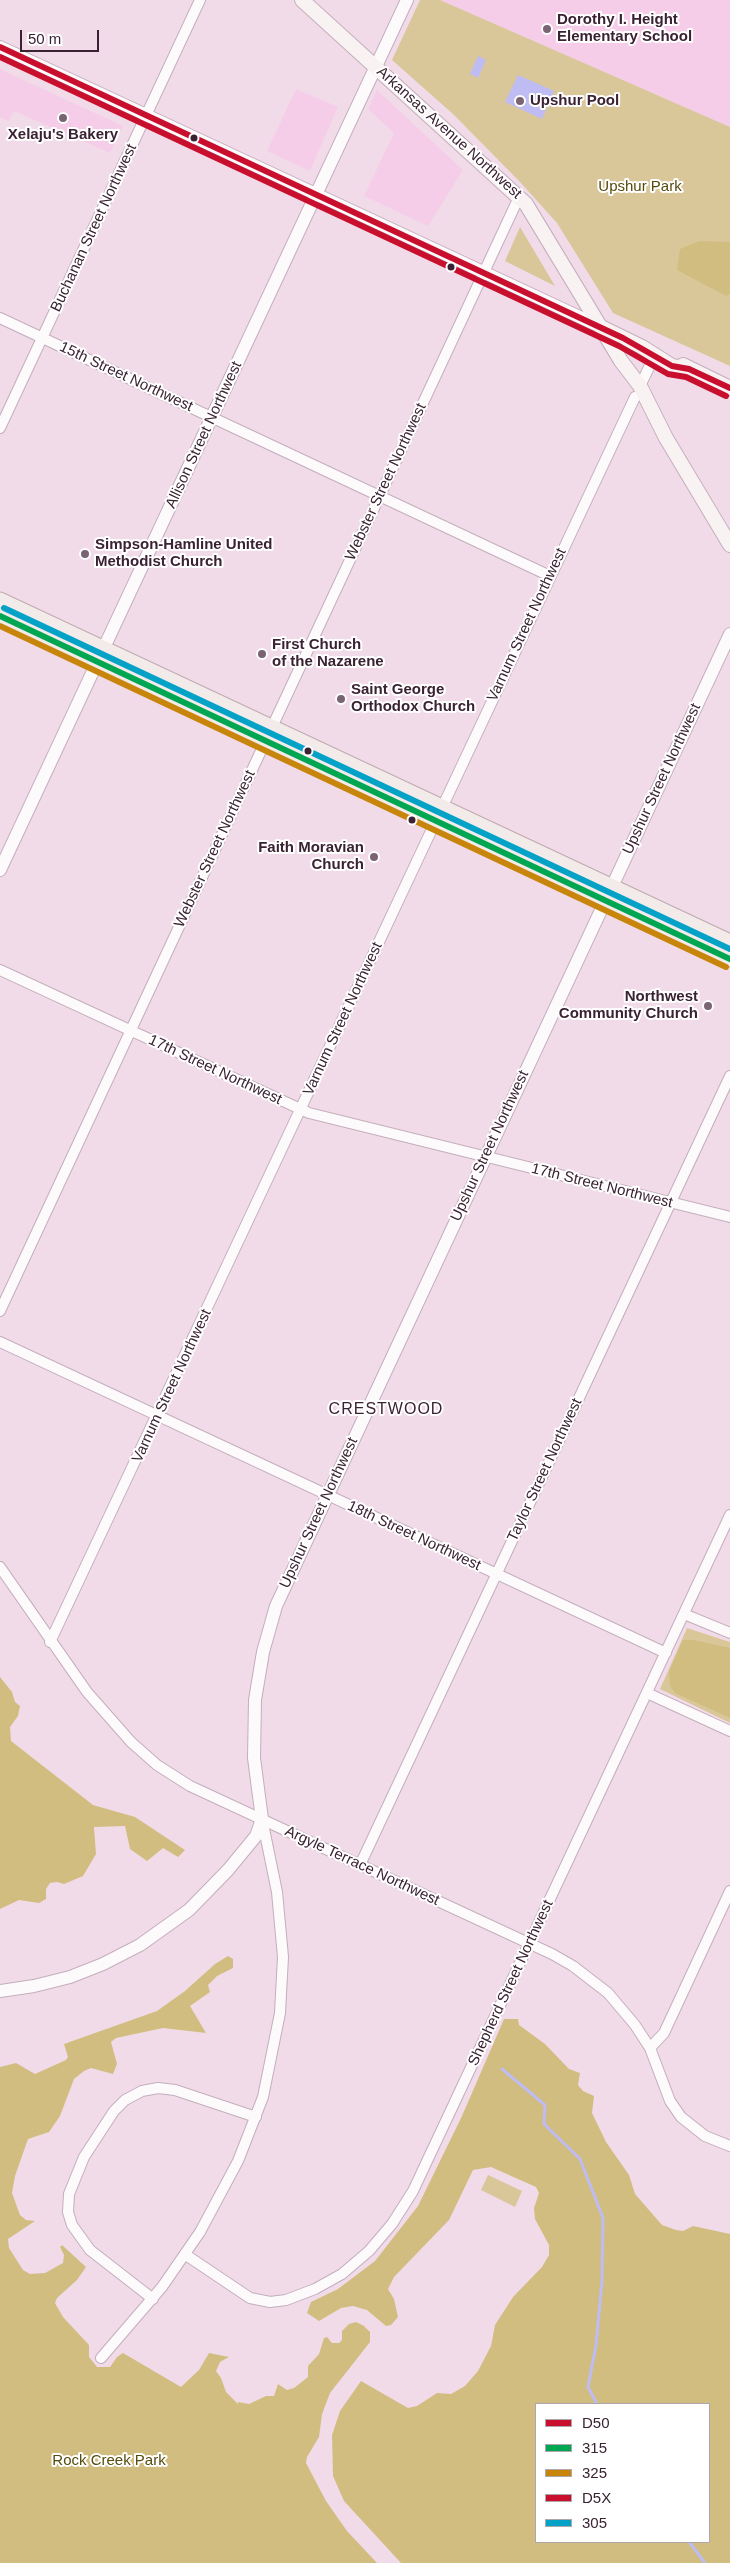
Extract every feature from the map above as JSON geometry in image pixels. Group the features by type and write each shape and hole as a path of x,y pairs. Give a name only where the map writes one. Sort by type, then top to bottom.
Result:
{"main road":[{"name":"Arkansas Avenue Northwest","path":"302,0 519,197 533,214 621,361 620,367 666,438 730,545"},
{"path":"601,327 642,347 672,357 690,369 730,388"},
{"path":"642,347 654,357 672,366 690,369"},
{"path":"0,600 101,655 608,894 730,959"},
{"path":"0,616 101,655"},
{"path":"608,894 730,942"}],"street":[{"name":"Buchanan Street Northwest","path":"0,428 200,0"},
{"name":"Allison Street Northwest","path":"0,870 406,0"},
{"path":"0,47 601,327"},
{"name":"Webster Street Northwest","path":"0,1311 519,197"},
{"name":"15th Street Northwest","path":"0,318 550,576"},
{"name":"Varnum Street Northwest","path":"50,1642 158,1416 654,357"},
{"name":"Upshur Street Northwest","path":"101,2358 153,2299 186,2255 230,2179 256,2117 275,2045 280,2013 282,1976 281,1919 273,1866 262,1819 256,1780 254,1729 255,1700 261,1659 276,1606 730,634"},
{"name":"17th Street Northwest","path":"0,970 301,1110 730,1217"},
{"name":"Taylor Street Northwest","path":"360,1865 730,1076"},
{"name":"18th Street Northwest","path":"0,1342 666,1653"},
{"name":"Shepherd Street Northwest","path":"186,2255 241,2293 250,2298 270,2302 295,2298 342,2274 362,2258 392,2224 413,2191 730,1515"},
{"name":"Argyle Terrace Northwest","path":"0,1567 50,1642 87,1692 146,1756 182,1781 563,1960 599,1985 629,2017 650,2048 667,2094 681,2117 705,2136 730,2146"},
{"path":"684,1614 730,1634"},
{"path":"647,1693 730,1731"},
{"path":"0,1991 41,1984 83,1972 116,1958 152,1938 184,1914 222,1876 256,1836 262,1819"},
{"path":"650,2048 662,2036 730,1890"},
{"path":"153,2299 90,2250 72,2225 68,2212 69,2190 87,2153 106,2123 122,2103 138,2092 150,2089 175,2090 256,2117"}],"shaded area":[{"path":"440,0 730,0 730,127 574,59"},
{"path":"0,69 123,126 110,153 14,111 9,121 0,117"},
{"path":"296,89 338,107 310,171 267,151"},
{"path":"377,90 463,170 428,226 364,196 394,133 368,109"}],"green space":[{"name":"Upshur Park","path":"420,0 440,0 730,127 730,366 613,313 557,223 520,182 453,114 392,60"},
{"path":"520,227 555,286 505,261"},
{"path":"699,241 730,242 730,294 726,296 677,270 680,249"},
{"path":"687,1628 730,1642 730,1723 660,1689"},
{"path":"683,1640 693,1640 730,1648 730,1718 675,1693 670,1685 669,1672"},
{"path":"0,1677 12,1692 15,1702 20,1706 18,1716 10,1727 11,1741 93,1805 135,1817 185,1850 178,1857 163,1848 147,1861 130,1849 125,1826 94,1827 96,1854 83,1876 64,1884 50,1883 46,1889 46,1899 39,1903 19,1900 0,1909"},
{"name":"Rock Creek Park","path":"228,1956 233,1959 233,1968 217,1976 208,1985 210,1992 190,2006 206,2033 163,2028 116,2038 111,2042 117,2064 113,2074 91,2068 84,2071 74,2079 60,2116 49,2132 28,2139 15,2176 12,2193 20,2215 26,2220 35,2221 8,2239 9,2248 23,2270 30,2274 45,2273 63,2263 64,2255 60,2247 62,2245 86,2267 77,2280 57,2298 55,2303 63,2317 89,2345 89,2357 97,2367 110,2367 117,2357 123,2353 181,2387 199,2370 209,2353 229,2357 220,2362 216,2371 221,2378 226,2392 238,2404 238,2402 249,2404 266,2396 274,2396 278,2384 287,2390 294,2388 308,2377 308,2366 319,2354 324,2338 327,2337 332,2343 339,2343 342,2340 342,2331 349,2324 356,2322 364,2326 370,2332 370,2342 330,2393 322,2414 319,2437 307,2457 306,2463 326,2501 347,2531 377,2563 0,2563 0,2067 16,2063 35,2074 66,2060 68,2057 64,2044 157,2011 185,1991 215,1964"},
{"path":"504,2019 518,2019 519,2025 545,2044 569,2069 580,2073 578,2085 583,2091 594,2096 592,2113 606,2142 629,2175 635,2194 662,2225 683,2231 693,2226 730,2234 730,2563 401,2563 344,2501 333,2476 332,2435 340,2411 361,2381 408,2408 417,2406 437,2393 451,2394 465,2386 478,2371 491,2346 495,2325 513,2297 542,2267 549,2255 549,2245 535,2219 534,2208 539,2193 536,2187 491,2167 473,2170 449,2220 394,2277 388,2289 394,2299 398,2317 391,2325 386,2326 367,2310 353,2306 341,2308 319,2321 307,2313 311,2302 338,2289 375,2261 418,2206 462,2116"},
{"path":"488,2175 522,2191 515,2207 481,2190"}],"water":[{"path":"478,56 486,60 478,78 470,74"},
{"path":"518,75 554,91 542,119 505,102"}],"waterway":[{"path":"502,2069 545,2105 544,2124 580,2159 603,2218 602,2281 596,2345 588,2387 596,2403"},
{"path":"690,2543 705,2563"}],"transit line":[{"name":"D50","path":"0,47 623,338 672,366 689,369 730,388"},
{"name":"D5X","path":"0,57 619,346 668,374 686,377 726,396"},
{"name":"305","path":"4,608 730,949"},
{"name":"315","path":"0,616 730,959"},
{"name":"325","path":"0,626 726,967"}],"place":[{"name":"Dorothy I. Height Elementary School","path":"547,29"},
{"name":"Upshur Pool","path":"520,101"},
{"name":"Xelaju's Bakery","path":"63,118"},
{"name":"Simpson-Hamline United Methodist Church","path":"85,554"},
{"name":"First Church of the Nazarene","path":"262,654"},
{"name":"Saint George Orthodox Church","path":"341,699"},
{"name":"Faith Moravian Church","path":"374,857"},
{"name":"Northwest Community Church","path":"708,1006"}],"district":[{"name":"CRESTWOOD","path":"386,1410"}]}
